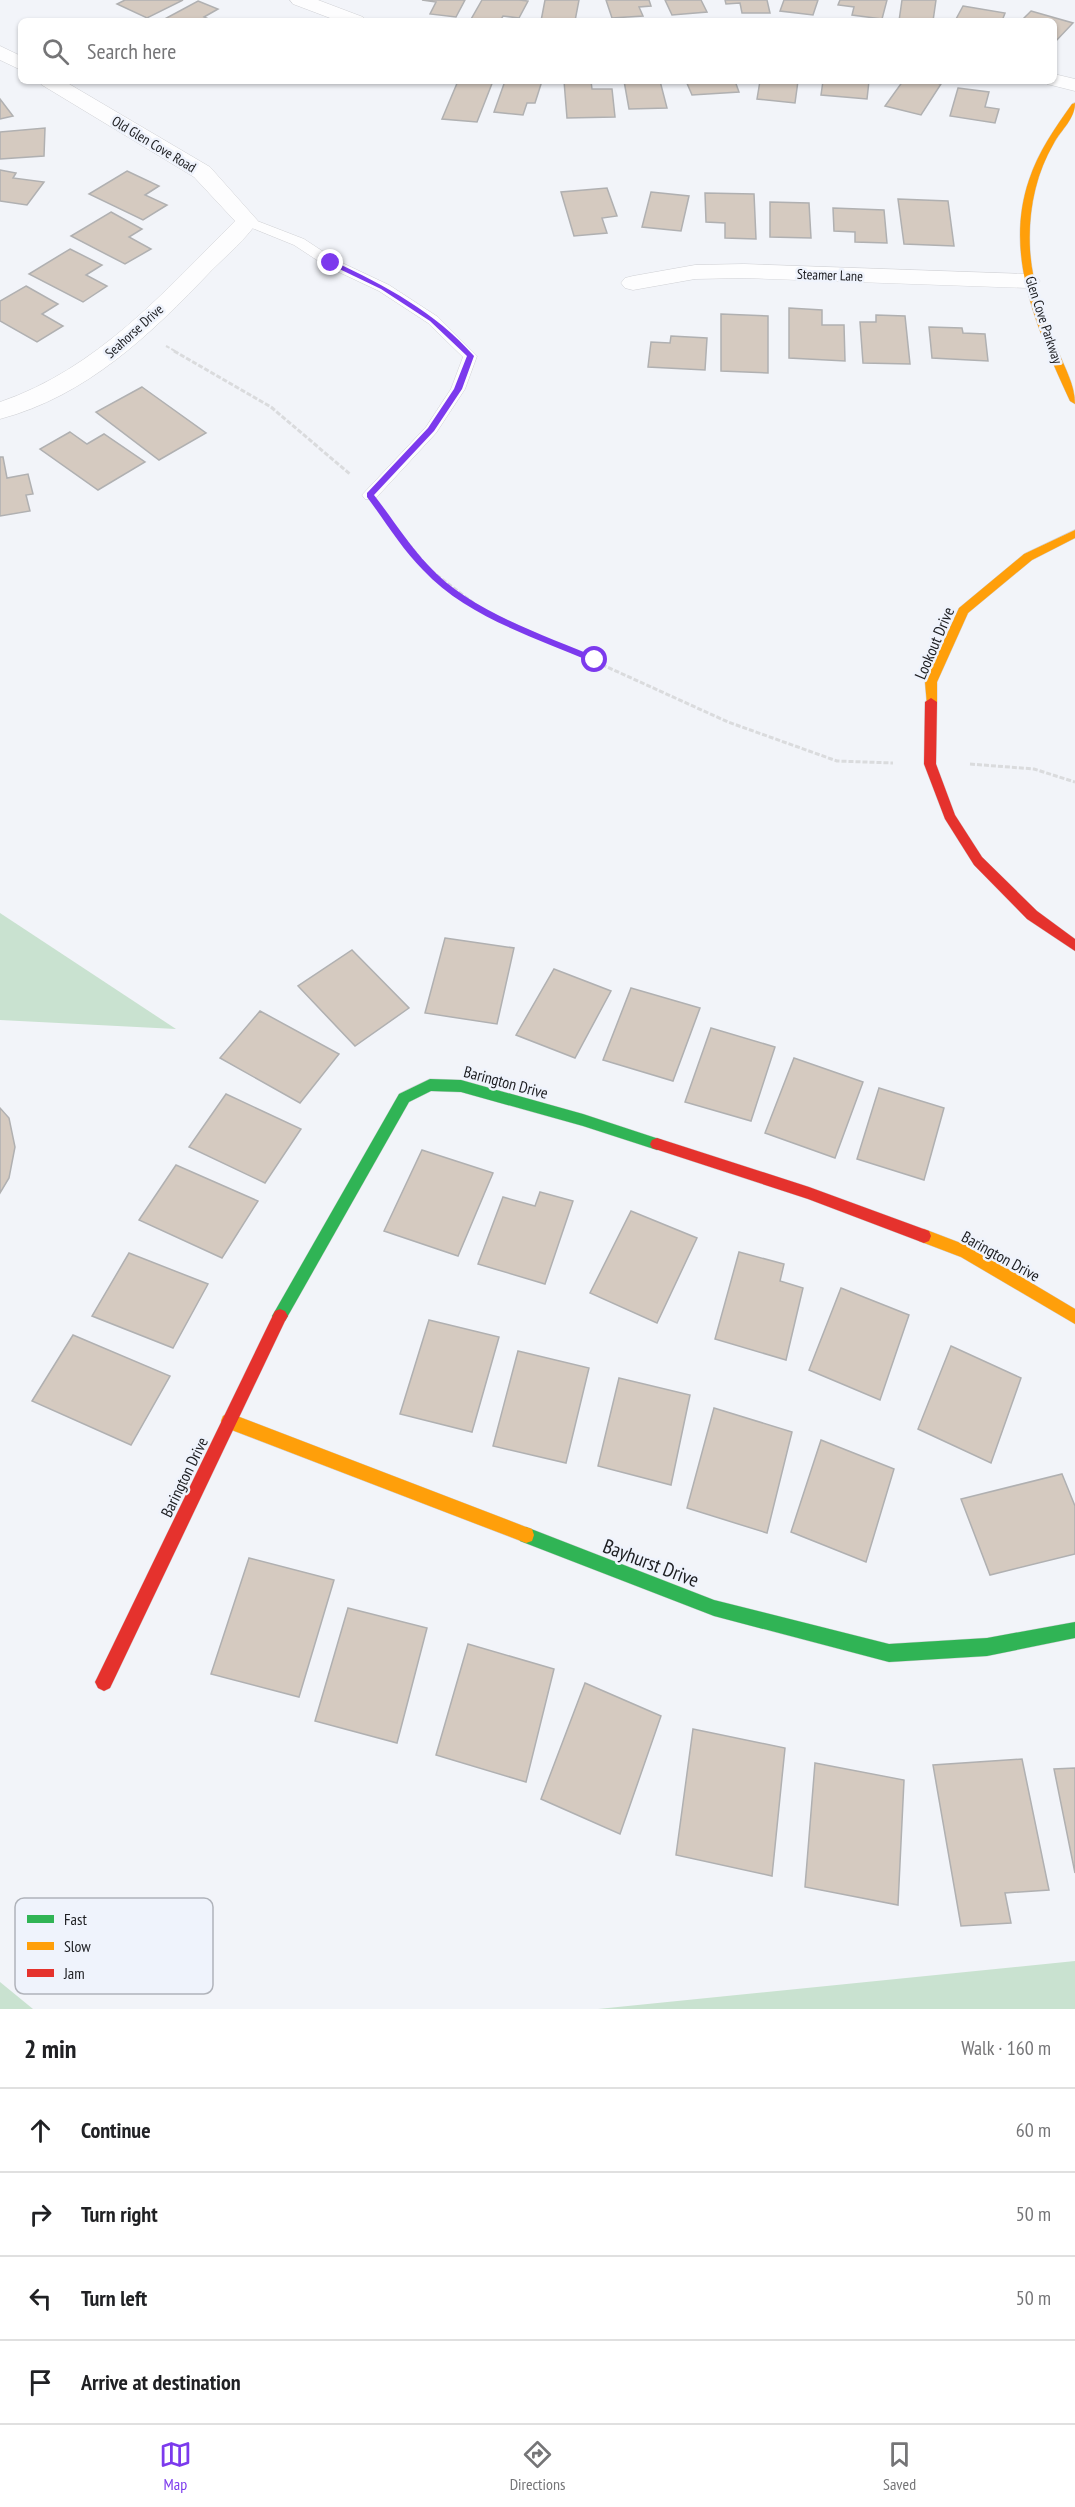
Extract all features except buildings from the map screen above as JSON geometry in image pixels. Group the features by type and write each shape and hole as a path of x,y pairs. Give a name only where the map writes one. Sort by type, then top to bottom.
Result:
{"street":[{"path":"300,0 348,18"},
{"path":"0,52 18,62"},
{"path":"1057,81 1075,85"},
{"name":"Old Glen Cove Road","path":"54,84 202,172 247,221"},
{"name":"Glen Cove Parkway","path":"1075,106 1064,117 1045,148 1031,182 1025,230 1028,281 1052,354 1075,401"},
{"name":"Seahorse Drive","path":"0,411 27,402 74,378 104,359 137,330 247,221"},
{"name":"Steamer Lane","path":"633,284 695,272 744,271 1028,281"},
{"name":"Lookout Drive","path":"1075,534 1028,557 963,611 931,682 930,764 949,816 978,861 1032,915 1075,946"},
{"name":"Barington Drive","path":"104,1682 275,1325 404,1098 430,1084 461,1086 583,1120 809,1193 966,1252 1075,1317"},
{"name":"Bayhurst Drive","path":"229,1421 714,1608 889,1653 987,1647 1075,1630"}],"lane":[{"path":"247,221 299,242 331,263 384,288 433,320 470,356 458,389 431,430 370,495"}],"path":[{"path":"137,330 271,407 350,474 370,495 425,568 452,591 484,611 728,722 837,761 893,763"},
{"path":"959,764 1034,769 1075,782"}],"green space":[{"path":"0,913 176,1029 0,1020"},
{"path":"1075,1961 1075,2009 598,2009"},
{"path":"0,1982 33,2009 0,2009"}],"traffic: fast":[{"path":"280,1316 404,1098 430,1085 461,1086 583,1120 657,1144"},
{"path":"526,1535 714,1608 889,1653 987,1647 1075,1630"}],"traffic: slow":[{"path":"1075,106 1049,144 1033,180 1025,216 1025,252 1031,288 1042,324 1075,401"},
{"path":"931,702 931,682 963,611 1028,557 1075,534"},
{"path":"924,1236 966,1252 1075,1317"},
{"path":"229,1421 526,1535"}],"traffic: jam":[{"path":"931,702 930,764 949,816 978,861 1032,915 1075,946"},
{"path":"657,1144 809,1193 924,1236"},
{"path":"104,1682 280,1316"}],"route":[{"path":"331,263 384,288 433,320 470,356 458,389 431,430 370,495 425,568 452,591 484,611 595,660"}]}
